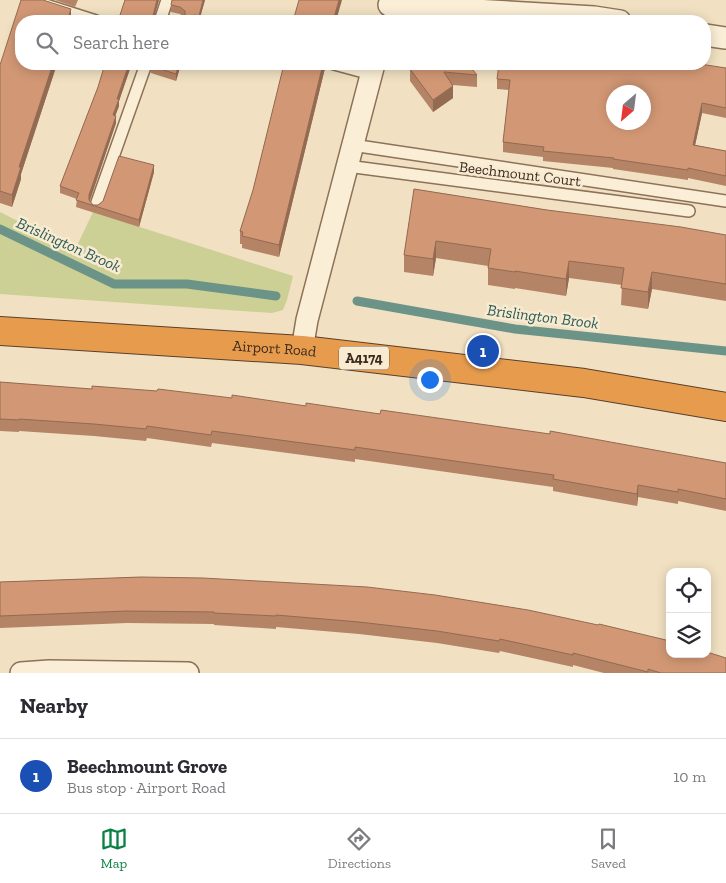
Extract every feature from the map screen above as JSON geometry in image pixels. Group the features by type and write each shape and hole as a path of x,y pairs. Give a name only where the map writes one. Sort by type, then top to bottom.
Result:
{"highway":[{"name":"Airport Road","path":"0,331 302,350 584,383 726,407"}],"street":[{"path":"388,9 542,15"},
{"path":"711,36 726,38"},
{"path":"302,350 307,320 372,70"},
{"path":"21,673 49,671 188,673"}],"lane":[{"path":"30,0 77,15"},
{"path":"165,15 167,0"},
{"path":"96,205 144,70"},
{"path":"352,145 726,201"},
{"name":"Beechmount Court","path":"347,166 689,211"}],"green space":[{"path":"0,212 75,250 93,212 293,276 287,300 283,310 272,313 0,294"}],"building":[{"path":"21,0 43,0 71,9 69,15 16,15"},
{"path":"125,0 157,0 153,15 120,15"},
{"path":"172,0 203,0 199,15 185,15 185,11 180,7 171,5"},
{"path":"299,0 339,0 335,15 295,15"},
{"path":"15,19 15,70 51,70 19,167 21,167 12,195 0,191 0,65"},
{"path":"711,66 726,68 726,108 702,103 693,145 726,151 726,176 688,168 688,170 614,158 543,151 544,147 503,142 510,80 497,79 498,70 711,70"},
{"path":"103,70 127,70 113,115 116,116 89,195 89,200 93,205 98,205 103,201 119,156 154,165 139,220 76,200 79,193 60,186"},
{"path":"164,70 177,70 176,74"},
{"path":"283,70 322,70 279,245 242,236 243,232 240,231 253,190"},
{"path":"411,70 473,70 477,75 444,72 453,86 433,100"},
{"path":"414,189 726,235 726,284 652,272 648,292 621,288 624,268 569,261 566,279 515,272 488,268 491,249 436,241 433,259 404,255"},
{"path":"0,382 92,389 92,386 157,391 158,389 232,398 232,395 380,414 381,410 550,434 550,431 726,463 726,499 678,489 678,492 638,485 637,494 553,479 554,475 355,447 355,450 212,431 211,435 147,426 146,429 0,419"},
{"path":"141,577 203,578 367,587 435,595 528,610 666,640 666,658 711,658 711,653 726,658 726,673 661,673 648,669 648,672 573,653 573,655 500,639 499,641 437,631 276,615 127,611 0,616 0,582"}],"waterway":[{"name":"Brislington Brook","path":"0,229 114,284 187,284 276,296"},
{"name":"Brislington Brook","path":"357,301 515,329 726,351"}],"place":[{"name":"Beechmount Grove","path":"483,351"}]}
